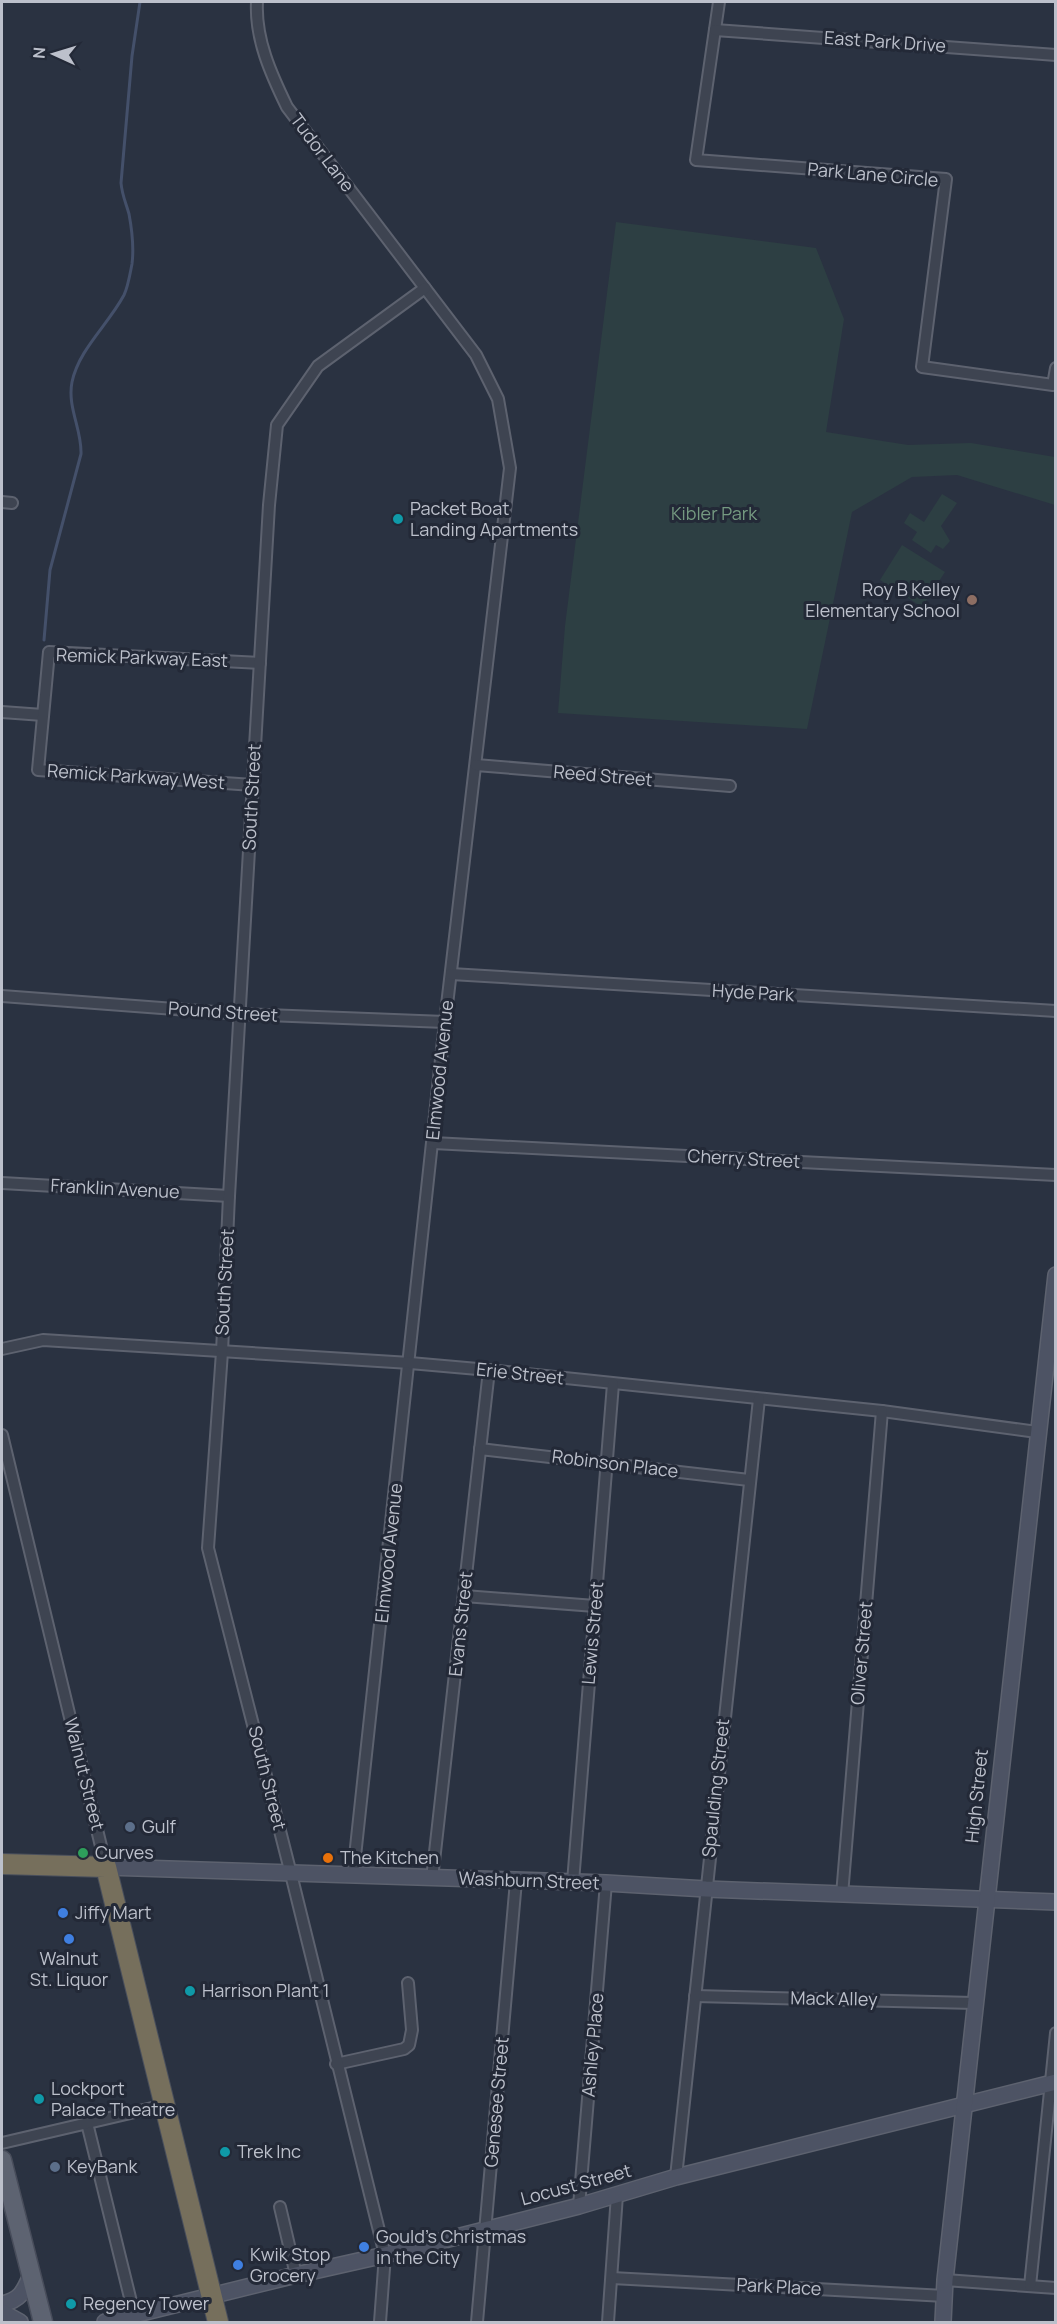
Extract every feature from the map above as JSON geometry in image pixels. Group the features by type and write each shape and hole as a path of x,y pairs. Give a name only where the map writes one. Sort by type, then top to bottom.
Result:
{"highway":[{"name":"Washburn Street","path":"2,1864 106,1867"},
{"name":"Walnut Street","path":"106,1867 218,2322"}],"main road":[{"path":"2,2160 29,2281 35,2322"},
{"path":"2,2191 43,2322"}],"street":[{"name":"Tudor Lane","path":"257,2 256,16 268,68 287,107 425,288"},
{"name":"Park Lane Circle","path":"719,2 696,160 946,179 922,367 1053,385 1056,368"},
{"name":"East Park Drive","path":"715,30 1056,55"},
{"name":"South Street","path":"380,2322 385,2255 208,1548 222,1352 269,505 277,425 318,366 425,288"},
{"name":"Elmwood Avenue","path":"353,1875 445,1022 510,468 498,399 476,355 425,288"},
{"name":"Remick Parkway East","path":"42,715 49,652 260,663"},
{"path":"2,712 42,715"},
{"name":"Remick Parkway West","path":"42,715 38,770 253,785"},
{"name":"Reed Street","path":"476,765 730,786"},
{"name":"Hyde Park","path":"451,974 1056,1011"},
{"name":"Pound Street","path":"2,996 241,1014 445,1022"},
{"name":"Cherry Street","path":"433,1143 1056,1175"},
{"name":"Franklin Avenue","path":"2,1184 229,1196"},
{"name":"High Street","path":"943,2322 945,2280 985,1899 1056,1275"},
{"name":"Erie Street","path":"2,1349 43,1340 410,1363 882,1411 1037,1432"},
{"name":"Evans Street","path":"432,1879 489,1370"},
{"name":"Lewis Street","path":"573,1882 613,1384"},
{"name":"Spaulding Street","path":"676,2177 759,1399"},
{"name":"Oliver Street","path":"842,1895 882,1411"},
{"name":"Walnut Street","path":"2,1434 106,1867"},
{"name":"Robinson Place","path":"480,1449 749,1480"},
{"path":"464,1596 596,1606"},
{"name":"Washburn Street","path":"106,1867 606,1883 842,1895 1056,1902"},
{"name":"Genesee Street","path":"477,2322 516,1881"},
{"name":"Ashley Place","path":"579,2206 606,1883"},
{"path":"336,2064 404,2049 409,2045 412,2030 408,1983"},
{"name":"Mack Alley","path":"695,1996 974,2003"},
{"path":"1030,2286 1053,2083 1056,2033"},
{"name":"Locust Street","path":"105,2322 135,2319 296,2275 579,2206 676,2177 1053,2083"},
{"path":"2,2143 165,2105"},
{"path":"87,2123 135,2319"},
{"path":"608,2322 617,2195"},
{"path":"280,2207 296,2275"},
{"name":"Park Place","path":"612,2278 945,2296"},
{"path":"945,2280 1056,2288"},
{"path":"2,2304 16,2301 29,2281"},
{"path":"2,2312 20,2322"}],"green space":[{"name":"Kibler Park","path":"616,222 816,248 844,319 826,432 908,445 971,443 1055,457 1055,505 957,475 912,477 852,512 807,729 558,713 565,626"},
{"path":"942,494 957,503 941,526 950,541 943,549 936,545 931,553 912,540 917,532 904,523 910,513 924,522"},
{"path":"902,545 945,572 922,607 880,580"}],"waterway":[{"path":"44,640 50,570 81,454 71,400 72,382 87,348 124,295 132,264 131,226 121,183 132,56 140,2"}],"place":[{"name":"Packet Boat Landing Apartments","path":"398,519"},
{"name":"Roy B Kelley Elementary School","path":"972,600"},
{"name":"Gulf","path":"130,1827"},
{"name":"Curves","path":"83,1853"},
{"name":"The Kitchen","path":"328,1858"},
{"name":"Jiffy Mart","path":"63,1913"},
{"name":"Walnut St. Liquor","path":"69,1939"},
{"name":"Harrison Plant 1","path":"190,1991"},
{"name":"Lockport Palace Theatre","path":"39,2099"},
{"name":"Trek Inc","path":"225,2152"},
{"name":"KeyBank","path":"55,2167"},
{"name":"Gould's Christmas in the City","path":"364,2247"},
{"name":"Kwik Stop Grocery","path":"238,2265"},
{"name":"Regency Tower","path":"71,2304"}]}
